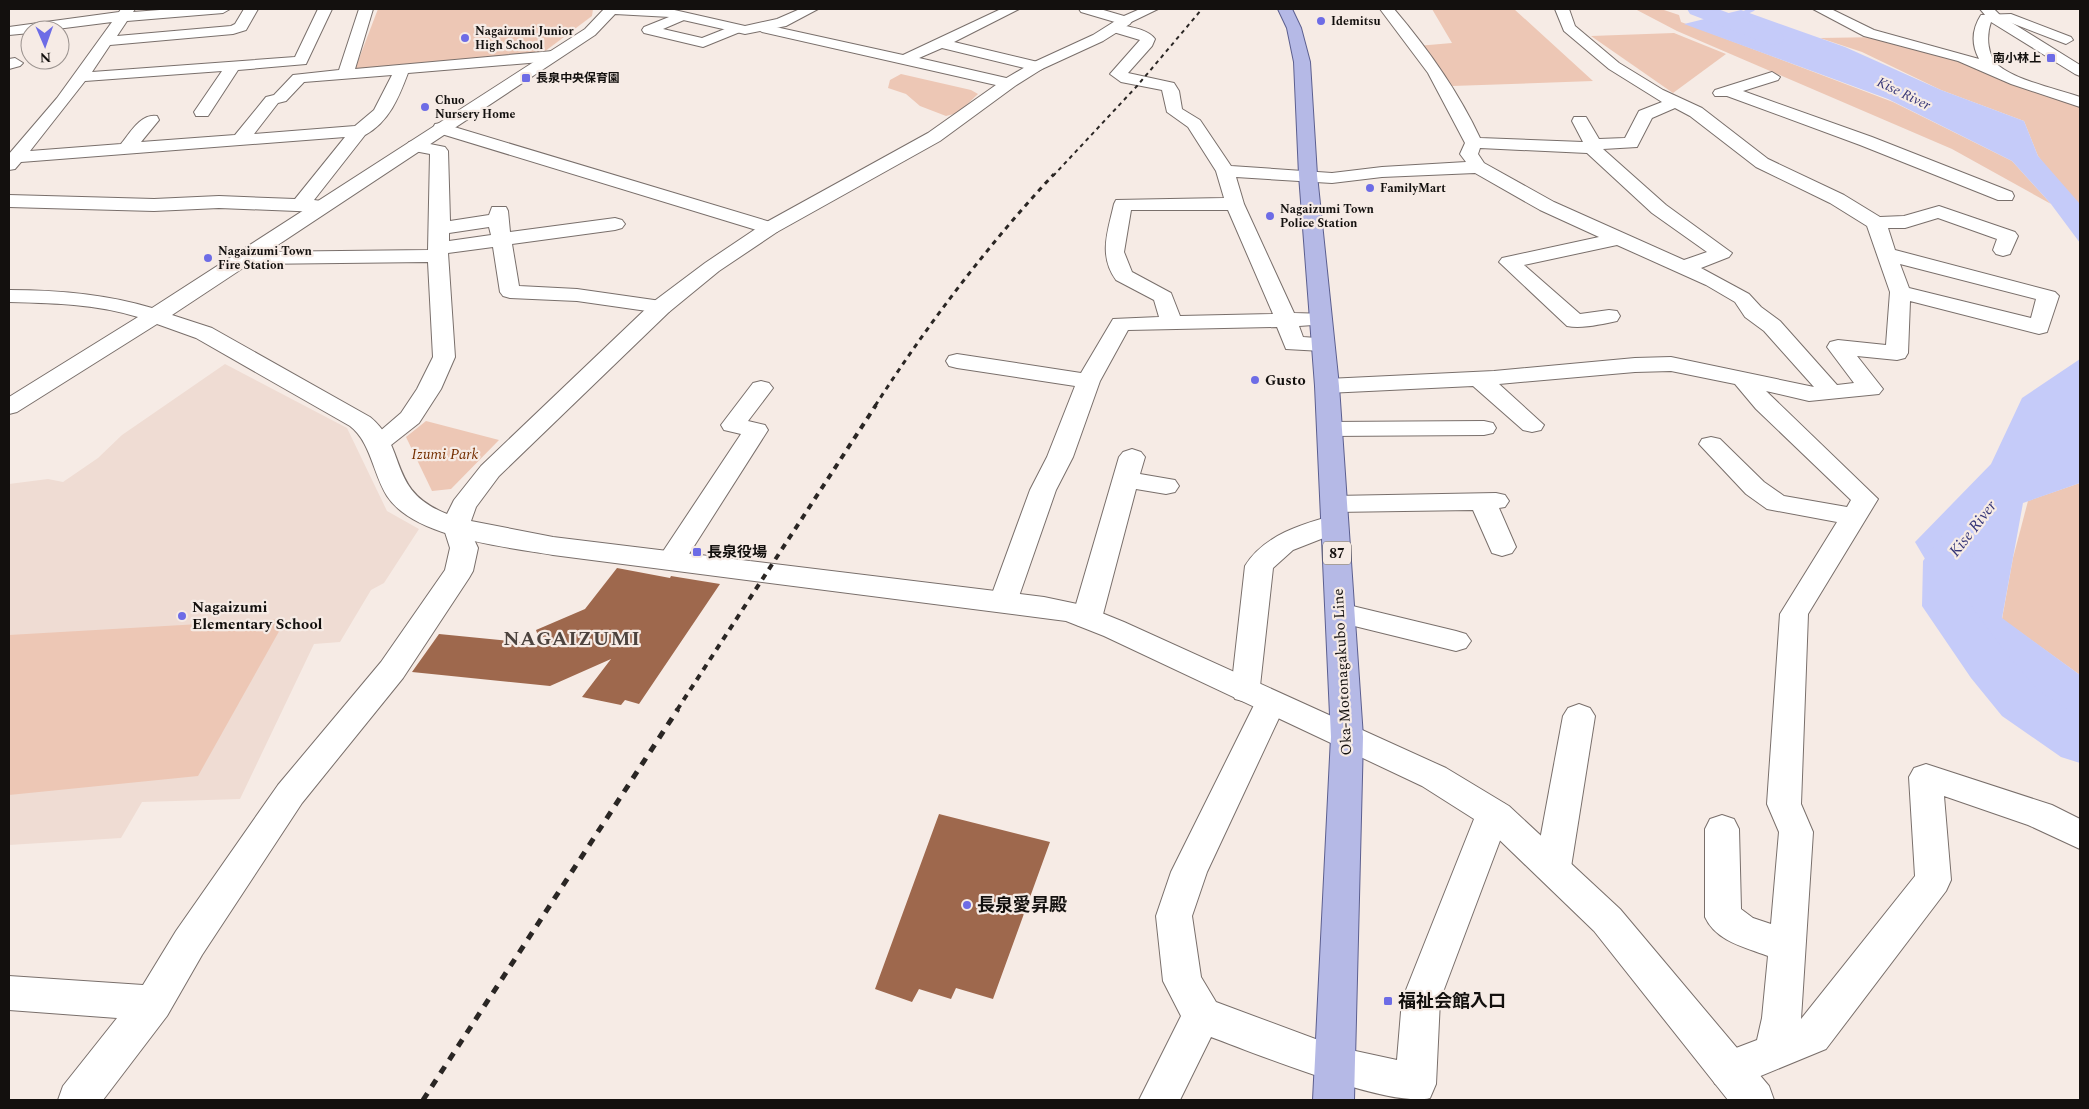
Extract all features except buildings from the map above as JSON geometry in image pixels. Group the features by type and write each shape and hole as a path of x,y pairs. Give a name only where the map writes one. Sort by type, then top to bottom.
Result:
{"main road":[{"name":"Oka-Motonagakubo Line","path":"1285,9 1294,28 1302,62 1308,175 1320,332 1327,386 1347,737 1335,1083"}],"street":[{"path":"10,34 124,14 223,9"},
{"path":"104,41 233,30 241,28 251,9"},
{"path":"301,61 325,9"},
{"path":"346,74 349,57 366,9"},
{"path":"9,408 245,258 321,206 590,32 611,9 647,10 734,29 762,28 781,23 811,9"},
{"path":"904,60 1012,9"},
{"path":"1086,9 1148,39 1147,44 1118,74 1127,79 1168,86 1171,91 1171,101 1175,112 1194,124 1225,171 1235,204 1286,319"},
{"path":"78,1100 153,1003 189,943 290,794 392,670 459,571 464,548 456,526 463,506 490,471 661,306 712,267 770,228 934,137 1009,82 1037,66 1098,38 1120,24 1151,9"},
{"path":"1387,9 1429,60 1462,116 1474,143 1469,154 1478,167 1547,206 1713,281 1742,298 1753,312 1772,326 1832,393"},
{"path":"1562,9 1569,28 1591,48 1657,93 1692,101"},
{"path":"1820,9 1869,33 1930,48 1993,69 2025,84 2080,102"},
{"path":"1990,13 1981,28 1981,52 1993,69"},
{"path":"1990,13 2070,34"},
{"path":"1990,13 2077,67"},
{"path":"13,161 81,77 124,14"},
{"path":"679,17 649,30 704,43 734,29"},
{"path":"762,28 1009,82"},
{"path":"940,43 1037,66"},
{"path":"239,140 272,100 280,98 299,78 553,56"},
{"path":"81,77 349,57"},
{"path":"252,78 261,64"},
{"path":"202,112 233,66"},
{"path":"184,87 201,68"},
{"path":"13,161 126,148 359,131 368,128 390,98 402,70"},
{"path":"1474,143 1592,146 1631,143 1638,127 1642,125 1645,115 1772,77"},
{"path":"1728,91 1866,141 2005,196"},
{"path":"1692,101 1696,112 1762,163 1837,199 1876,223 1905,222 1938,212 2008,236 2003,250"},
{"path":"126,148 151,120"},
{"path":"1580,121 1592,146 1659,209 1722,253 1682,268"},
{"path":"441,128 770,228"},
{"path":"301,204 359,131"},
{"path":"18,133 36,132"},
{"path":"377,444 410,418 429,389 444,357 439,244 439,151 415,146"},
{"path":"1225,171 1332,178 1382,172 1478,167"},
{"path":"9,201 154,204 219,202 321,206"},
{"path":"1171,322 1164,297 1124,276 1114,252 1123,204 1235,204"},
{"path":"500,223 510,292 577,296 661,306"},
{"path":"245,258 439,244 500,223 615,224"},
{"path":"1327,386 1479,379 1635,365 1671,364 1810,394 1871,389 1838,347 1897,353 1900,292 1876,223"},
{"path":"1609,316 1575,321 1509,262 1617,239"},
{"path":"1887,254 2048,296 2038,327 1900,292"},
{"path":"9,296 57,297 120,304 204,333 347,413 368,428 401,497 422,512 456,526 496,537 1072,612 1434,777 1493,814 1553,867 1607,920 1754,1100"},
{"path":"1003,602 1043,490 1060,457 1088,381 1121,324 1286,319 1320,332"},
{"path":"957,361 1088,381"},
{"path":"1742,378 1764,404 1865,499 1794,614 1784,804 1796,832 1782,1018 1773,1052"},
{"path":"1479,379 1532,424"},
{"path":"672,559 756,430 733,425 761,388"},
{"path":"1329,429 1484,428"},
{"path":"1712,444 1755,488 1776,503 1854,517"},
{"path":"1087,618 1129,468 1166,486"},
{"path":"1493,814 1421,1000 1416,1084 1335,1083 1202,1016 1182,980 1174,916 1189,872 1224,803 1258,697 1259,566 1268,554 1280,544 1334,514 1490,501 1502,547"},
{"path":"1340,613 1456,641"},
{"path":"1553,867 1579,716"},
{"path":"1729,1070 1812,1036 1933,880 1926,777 2040,815 2080,835"},
{"path":"1722,829 1723,917 1740,929 1788,947"},
{"path":"9,993 153,1003"},
{"path":"1159,1100 1202,1016"}],"shaded area":[{"name":"Nagaizumi Elementary School","path":"225,364 347,428 387,511 419,529 384,583 371,590 340,642 314,644 240,799 142,802 121,838 9,845 9,484 48,479 63,482 98,458 122,435"}],"green space":[{"name":"Nagaizumi Junior High School","path":"378,9 593,9 592,16 540,55 355,69"},
{"path":"1432,9 1514,9 1593,81 1452,86 1417,46 1452,43"},
{"path":"1635,9 1661,9 1679,15 1681,22 1893,102 2012,161 2051,204 1952,149 1677,31"},
{"path":"1674,33 1726,54 1673,93 1591,36"},
{"path":"1881,37 1983,66 2080,105 2080,211 2038,156 2024,121 1941,90 1862,52 1820,38"},
{"path":"901,74 971,90 978,94 958,113 946,116 920,106 906,94 888,88 890,80"},
{"name":"Izumi Park","path":"426,421 499,440 451,489 432,491 406,437"},
{"path":"2080,483 2080,675 2002,619 2013,558 2028,501"},
{"path":"286,619 198,776 9,795 9,635"}],"water":[{"path":"1741,10 1845,47 1941,90 2024,121 2038,156 2080,204 2080,243 2051,204 2012,161 1888,99 1684,24"},
{"path":"2080,359 2080,483 2023,503 2002,618 2080,675 2080,729 1988,665 1915,542 1991,464 2022,398"}],"waterway":[{"name":"Kise River","path":"1698,9 1773,38"},
{"path":"1738,16 1753,9"},
{"name":"Kise River","path":"1963,538 1946,561 1946,606 1988,665 2020,703 2080,743"}],"railway":[{"path":"1053,176 1137,86 1202,9"},
{"path":"875,406 959,286 1005,229 1054,174"},
{"path":"677,710 876,405"},
{"path":"423,1100 678,709"}],"place":[{"name":"Idemitsu","path":"1321,21"},
{"name":"Nagaizumi Junior High School","path":"465,38"},
{"name":"南小林上","path":"2051,58"},
{"name":"長泉中央保育園","path":"526,78"},
{"name":"Chuo Nursery Home","path":"425,107"},
{"name":"FamilyMart","path":"1370,188"},
{"name":"Nagaizumi Town Police Station","path":"1270,216"},
{"name":"Nagaizumi Town Fire Station","path":"208,258"},
{"name":"Gusto","path":"1255,380"},
{"name":"長泉役場","path":"697,552"},
{"name":"Nagaizumi Elementary School","path":"182,616"},
{"name":"長泉愛昇殿","path":"967,905"},
{"name":"福祉会館入口","path":"1388,1001"}],"district":[{"name":"NAGAIZUMI","path":"572,638"}]}
